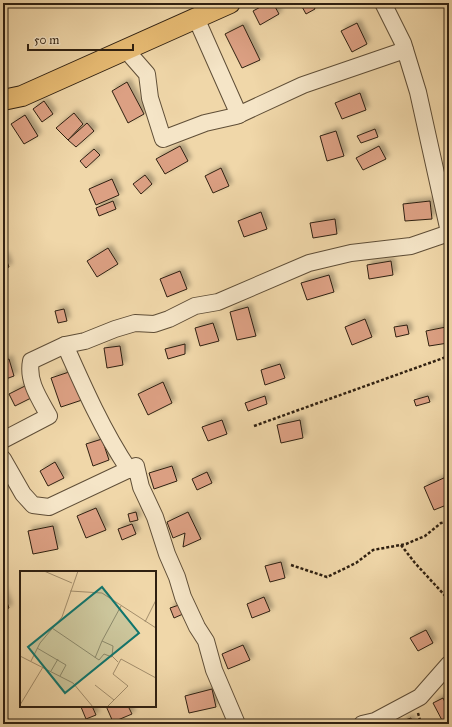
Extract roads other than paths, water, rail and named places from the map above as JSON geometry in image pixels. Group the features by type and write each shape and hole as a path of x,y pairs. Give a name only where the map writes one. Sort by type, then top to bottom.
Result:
{"main road":[{"path":"3,100 22,96 230,3"}],"street":[{"path":"3,440 49,416 28,372 31,361 65,345 85,341 135,323 154,324 169,319 195,306 218,302 309,262 351,253 411,246 449,233 418,92 405,50 383,3"},
{"path":"196,18 239,115"},
{"path":"126,50 147,74 150,98 163,139 205,123 239,115 303,85 405,50"},
{"path":"65,345 91,404 116,450 129,470"},
{"path":"3,459 23,494 33,505 49,507 136,466 141,487 155,517 183,598 197,627 206,641 214,670 237,724"},
{"path":"362,724 375,721 420,697 449,664"}]}
